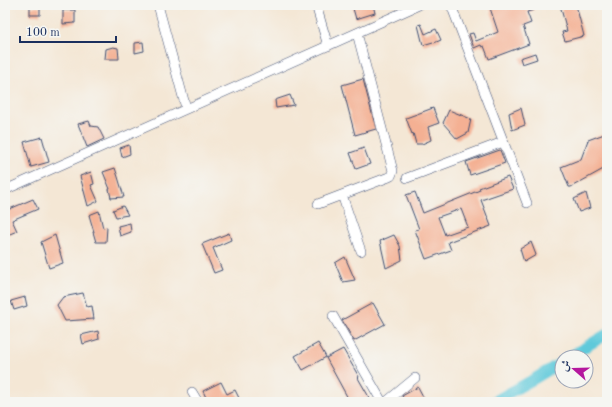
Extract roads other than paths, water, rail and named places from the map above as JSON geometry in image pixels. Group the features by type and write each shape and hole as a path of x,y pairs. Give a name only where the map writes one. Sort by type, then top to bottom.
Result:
{"street":[{"path":"158,5 186,108"},
{"path":"316,5 328,46"},
{"path":"5,190 419,5"},
{"path":"451,5 527,203"},
{"path":"318,204 389,177 393,171 357,33"},
{"path":"407,178 503,142"},
{"path":"342,195 360,251"},
{"path":"333,316 382,402"},
{"path":"386,402 415,378"},
{"path":"192,392 198,402"}],"waterway":[{"path":"582,349 607,334"},
{"path":"493,402 554,367"}]}
